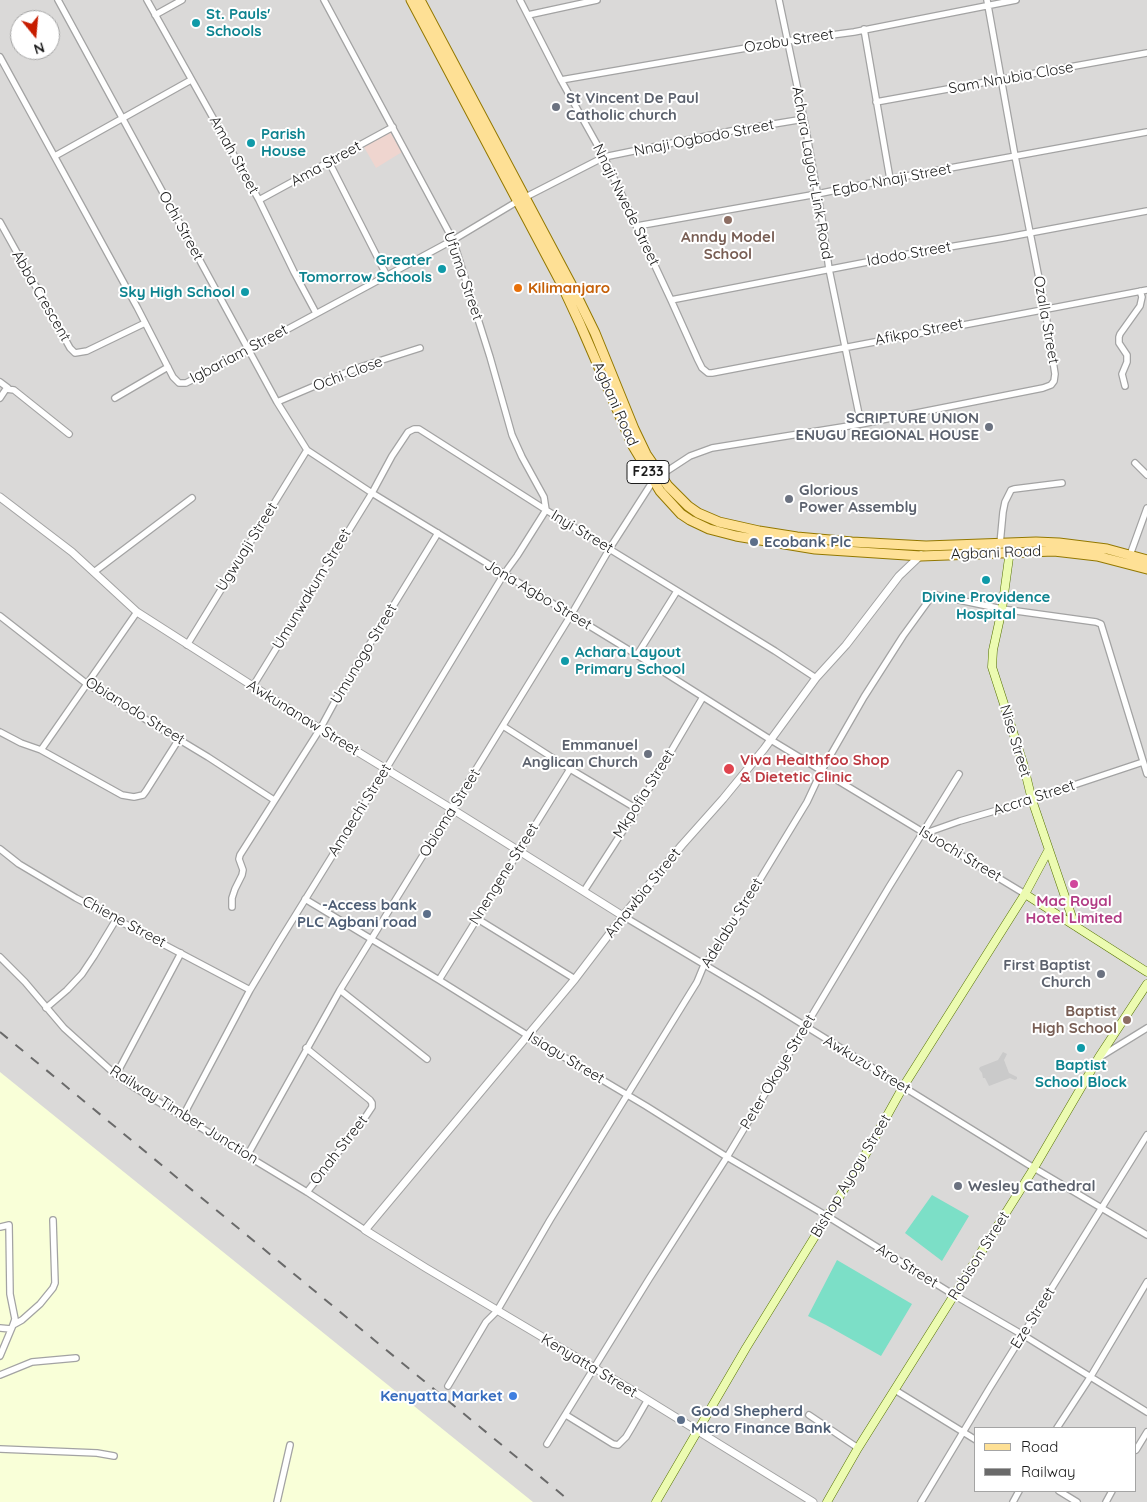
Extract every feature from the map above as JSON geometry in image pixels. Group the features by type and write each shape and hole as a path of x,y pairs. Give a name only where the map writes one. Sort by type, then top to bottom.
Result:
{"main road":[{"name":"Agbani Road","path":"411,0 521,199"},
{"name":"Agbani Road","path":"420,0 521,199 580,324 633,446 657,478 672,506 690,520 709,529 736,536 815,549 921,556 1010,548 1036,542 1073,544 1107,549 1147,560"},
{"name":"Agbani Road","path":"657,478 688,506 704,516 719,522 759,531 796,537 926,546 1000,544 1010,548 1075,553 1111,559 1147,569"},
{"name":"Nise Street","path":"1010,548 992,667 1023,763 1048,851 1075,926"},
{"name":"Bishop Ayogu Street","path":"656,1502 746,1348 864,1157 903,1087 1025,894 1048,851"},
{"name":"Isuochi Street","path":"1025,894 1147,972"},
{"name":"Robison Street","path":"827,1502 858,1448 1147,984"}],"street":[{"name":"Ochi Street","path":"58,0 248,350 306,450"},
{"name":"Amah Street","path":"147,0 259,200 316,313"},
{"path":"155,15 182,0"},
{"name":"Ufuma Street","path":"324,0 454,240 512,435 544,497 546,510"},
{"name":"Nnaji Nwede Street","path":"520,0 561,80 604,157 698,360"},
{"path":"528,15 598,0"},
{"name":"Achara Layout Link Road","path":"780,0 804,119 829,269 861,424"},
{"name":"Ozobu Street","path":"561,80 864,29 987,2 1016,0"},
{"name":"Ozalla Street","path":"657,478 690,456 712,448 861,424 1021,393 1051,384 1054,381 1055,374 1045,308 987,2"},
{"path":"864,29 890,179"},
{"name":"Sam Nnubia Close","path":"876,102 1147,53"},
{"name":"Igbariam Street","path":"0,59 55,156 173,377 180,383 186,383 454,240 521,199"},
{"path":"55,156 191,80"},
{"name":"Nnaji Ogbodo Street","path":"521,199 604,157 731,131 804,119"},
{"name":"Ama Street","path":"259,200 393,127"},
{"name":"Egbo Nnaji Street","path":"637,226 1147,132"},
{"path":"329,162 387,276"},
{"name":"Idodo Street","path":"671,300 919,252 1147,211"},
{"name":"Abba Crescent","path":"0,222 3,235 75,353 87,351 145,322"},
{"name":"Afikpo Street","path":"698,360 702,368 712,373 1147,290"},
{"path":"1126,386 1122,374 1127,362 1127,356 1119,343 1119,337 1140,306 1142,297 1140,291"},
{"name":"Ochi Close","path":"277,402 357,368 420,348"},
{"path":"115,398 168,367"},
{"path":"0,382 18,392 69,434"},
{"path":"0,398 8,388"},
{"name":"Inyi Street","path":"372,493 392,456 408,432 419,429 816,678"},
{"name":"Jona Agbo Street","path":"306,450 372,493 637,655 771,740"},
{"name":"Ugwuaji Street","path":"187,645 306,450"},
{"path":"1135,462 1147,475"},
{"name":"Obioma Street","path":"247,1156 340,990 571,615 610,548 657,478"},
{"path":"1000,544 1005,502 1011,490 1014,488 1062,483"},
{"name":"Umunwakum Street","path":"254,686 372,493"},
{"name":"Awkunanaw Street","path":"0,497 52,536 137,612 320,729 452,808 623,916"},
{"path":"94,572 192,498"},
{"path":"1130,554 1147,508"},
{"name":"Amaechi Street","path":"183,1116 250,990 504,574 546,510"},
{"name":"Umunogo Street","path":"232,907 232,898 243,870 239,859 240,856 320,729 370,643 438,533"},
{"path":"921,556 926,546"},
{"name":"Amawbia Street","path":"366,1230 575,979 623,916 682,844 724,799 771,740 816,678 846,645 899,576 921,556"},
{"path":"637,655 677,591"},
{"name":"Adelabu Street","path":"448,1386 486,1322 497,1311 550,1220 697,982 704,965 722,942 802,810 822,770 902,636 932,596 935,595 1002,609"},
{"path":"1002,609 1101,624 1147,774"},
{"path":"41,750 137,612"},
{"name":"Obianodo Street","path":"0,616 87,684 180,739 274,800"},
{"name":"Mkpofia Street","path":"584,891 637,808 703,697"},
{"path":"503,726 570,769 637,808"},
{"path":"0,732 21,743 41,750 122,795 134,797 142,795 146,791 180,739"},
{"name":"Isuochi Street","path":"771,740 1025,894"},
{"name":"Accra Street","path":"924,833 1032,800 1143,762"},
{"name":"Nnengene Street","path":"438,980 570,769"},
{"name":"Peter Okoye Street","path":"547,1444 727,1157 959,774"},
{"name":"Chiene Street","path":"0,849 19,864 39,876 250,990"},
{"name":"Isiagu Street","path":"305,899 827,1216"},
{"name":"Awkuzu Street","path":"623,916 757,996 1034,1168 1147,1235"},
{"path":"46,1008 82,974 117,918"},
{"path":"476,918 575,979"},
{"path":"116,1075 182,952"},
{"name":"Railway Timber Junction","path":"0,957 25,982 78,1042 116,1075 366,1230"},
{"path":"340,990 427,1059"},
{"path":"1100,1057 1147,1028"},
{"name":"Onah Street","path":"306,1048 370,1100 372,1107 307,1192"},
{"name":"Eze Street","path":"921,1502 1147,1136"},
{"name":"Aro Street","path":"827,1216 954,1296 1023,1335 1147,1412"},
{"path":"0,1328 12,1328 40,1304 53,1288 55,1283 53,1220"},
{"path":"0,1226 9,1225 10,1294 14,1316 12,1328 0,1356"},
{"name":"Kenyatta Street","path":"366,1230 813,1502"},
{"path":"1058,1427 1147,1282"},
{"path":"0,1374 32,1362 76,1358"},
{"path":"895,1390 974,1439"},
{"path":"566,1415 613,1444 618,1445 626,1437 647,1401"},
{"path":"809,1415 858,1448"},
{"path":"1137,1448 1147,1432"},
{"path":"277,1502 290,1444"},
{"path":"0,1449 97,1453 114,1456"},
{"path":"1061,1492 1077,1502"}],"shaded area":[{"path":"0,0 1147,0 1147,1502 0,1502"},
{"path":"390,132 402,152 376,168 364,147"},
{"path":"1003,1052 1007,1054 1004,1060 1009,1073 1017,1077 1017,1079 1010,1078 989,1086 979,1069 998,1060"},
{"path":"0,1072 533,1502 0,1502"}],"green space":[{"path":"932,1195 969,1216 942,1261 905,1233"},
{"path":"837,1260 912,1304 881,1356 808,1316"}],"railway":[{"path":"0,1032 571,1502"}],"place":[{"name":"St. Pauls' Schools","path":"196,23"},
{"name":"St Vincent De Paul Catholic church","path":"556,107"},
{"name":"Parish House","path":"251,143"},
{"name":"Anndy Model School","path":"728,220"},
{"name":"Greater Tomorrow Schools","path":"442,269"},
{"name":"Kilimanjaro","path":"518,288"},
{"name":"Sky High School","path":"245,292"},
{"name":"SCRIPTURE UNION ENUGU REGIONAL HOUSE","path":"989,427"},
{"name":"Glorious Power Assembly","path":"789,499"},
{"name":"Ecobank Plc","path":"754,542"},
{"name":"Divine Providence Hospital","path":"986,580"},
{"name":"Achara Layout Primary School","path":"565,661"},
{"name":"Emmanuel Anglican Church","path":"648,754"},
{"name":"Viva Healthfoo Shop & Dietetic Clinic","path":"729,769"},
{"name":"Mac Royal Hotel Limited","path":"1074,884"},
{"name":"-Access bank PLC Agbani road","path":"427,914"},
{"name":"First Baptist Church","path":"1101,974"},
{"name":"Baptist High School","path":"1127,1020"},
{"name":"Baptist School Block","path":"1081,1048"},
{"name":"Wesley Cathedral","path":"958,1186"},
{"name":"Kenyatta Market","path":"513,1396"},
{"name":"Good Shepherd Micro Finance Bank","path":"681,1420"}]}
